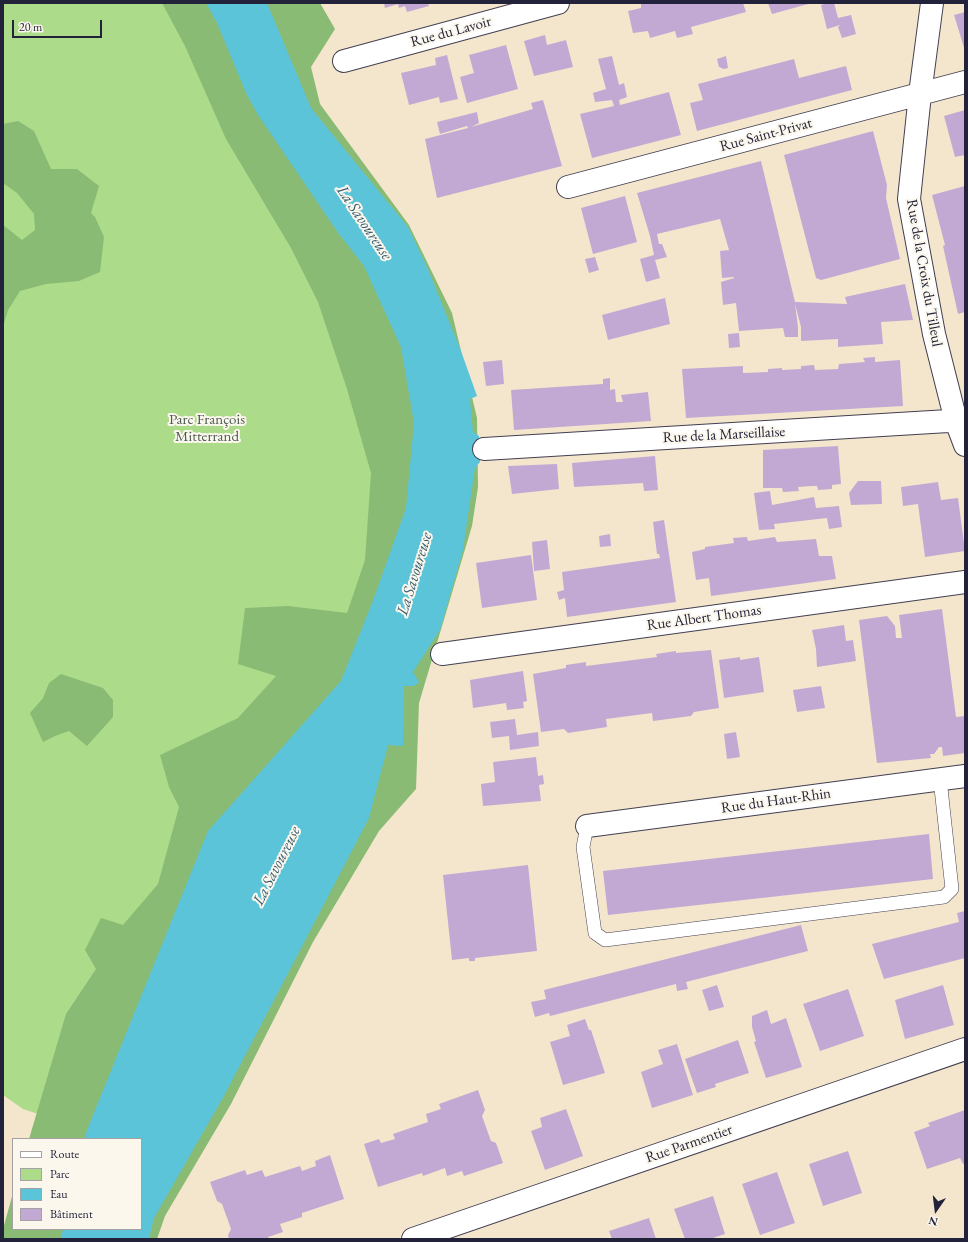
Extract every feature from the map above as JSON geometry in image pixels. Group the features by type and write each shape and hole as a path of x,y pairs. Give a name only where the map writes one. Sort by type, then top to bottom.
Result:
{"street":[{"name":"Rue du Lavoir","path":"344,61 558,3"},
{"name":"Rue de la Croix du Tilleul","path":"932,3 920,94 909,199 934,334 960,420 965,445"},
{"name":"Rue Saint-Privat","path":"568,187 965,82"},
{"name":"Rue de la Marseillaise","path":"484,449 960,420"},
{"name":"Rue Albert Thomas","path":"442,654 965,582"},
{"name":"Rue du Haut-Rhin","path":"587,826 965,776"},
{"name":"Rue Parmentier","path":"413,1239 965,1049"}],"lane":[{"path":"587,826 583,847 595,933 605,940 944,896 952,889 940,779"}],"green space":[{"name":"Parc François Mitterrand","path":"3,3 206,3 406,508 87,1130 23,1109 3,1095"},
{"path":"162,3 320,3 335,29 311,67 320,104 409,225 452,313 477,418 478,487 472,526 419,703 416,789 379,831 313,942 231,1104 165,1216 157,1239 3,1239 3,1229 12,1197 12,1230 142,1230 142,1138 29,1138 66,1014 96,969 85,950 101,918 123,925 158,884 179,807 169,787 160,755 238,718 276,676 238,664 245,608 288,606 347,613 365,560 371,473 347,389 318,302 291,248 226,139 185,46"},
{"path":"18,121 34,131 51,169 77,169 99,186 91,213 95,217 104,237 100,272 79,281 46,284 20,291 8,310 3,327 3,225 22,240 35,230 34,214 17,193 3,183 3,124"},
{"path":"61,674 103,688 113,700 113,717 87,746 69,731 43,742 30,713 43,698 49,683"}],"water":[{"name":"La Savoureuse","path":"206,3 267,3 311,108 408,227 427,267 461,351 477,396 470,399 473,432 479,436 480,462 475,468 463,550 440,630 413,672 419,682 414,686 404,686 403,746 388,745 369,818 225,1094 154,1218 149,1239 61,1239 63,1230 142,1230 142,1138 85,1138 87,1130 208,831 341,681 374,598 406,508 414,423 401,347 364,266 339,234 258,115 246,93 217,23"}],"building":[{"path":"384,3 428,3 429,6 407,12 405,6 399,8 398,4 385,8"},
{"path":"641,3 743,3 746,12 691,27 693,34 677,38 675,31 650,38 648,31 633,33 628,11 641,8"},
{"path":"768,3 812,3 772,14"},
{"path":"834,3 838,18 851,15 856,34 842,38 838,27 840,25 827,29 821,5"},
{"path":"965,12 965,51 954,15"},
{"path":"545,35 547,45 566,40 573,67 534,76 524,41"},
{"path":"506,45 518,89 467,103 460,77 474,73 469,55"},
{"path":"447,55 458,99 440,103 439,97 409,105 401,73 436,65 435,58"},
{"path":"612,56 619,85 624,83 627,97 619,100 620,105 669,92 681,135 592,158 580,114 614,106 612,100 595,102 593,93 606,89 598,59"},
{"path":"726,56 728,68 724,69 719,67 717,59"},
{"path":"794,59 799,78 846,66 852,90 697,131 690,103 703,100 698,84"},
{"path":"543,100 562,166 437,198 425,139 468,128 467,126 440,134 437,122 477,112 479,123 471,127 533,109 531,103"},
{"path":"965,110 965,155 955,157 944,116"},
{"path":"873,131 887,185 886,198 900,259 821,280 816,278 784,155"},
{"path":"761,161 795,302 847,304 845,297 905,284 913,320 881,322 883,344 838,347 838,339 801,341 801,327 795,304 798,337 785,337 783,328 739,331 736,303 723,305 721,282 734,277 722,278 720,251 729,250 720,219 657,234 659,244 662,244 667,257 655,260 660,278 646,282 640,259 654,255 637,193"},
{"path":"965,186 965,312 958,314 943,246 945,245 932,195"},
{"path":"625,196 637,242 593,254 581,208"},
{"path":"595,257 599,270 589,273 585,259"},
{"path":"665,298 670,324 608,340 602,315"},
{"path":"739,333 740,347 729,348 728,334"},
{"path":"875,357 875,362 900,360 903,406 686,418 682,369 743,366 743,373 768,372 768,369 782,368 782,370 801,369 801,366 814,365 815,370 838,369 839,364 865,362 863,358"},
{"path":"502,360 504,384 486,386 483,362"},
{"path":"610,378 610,390 615,389 616,402 623,402 621,395 648,392 651,421 514,430 511,390 603,384 603,379"},
{"path":"838,446 841,484 832,485 832,489 818,490 817,486 812,486 798,487 799,491 783,492 782,488 763,488 763,450"},
{"path":"655,456 658,490 644,491 643,483 574,487 572,463"},
{"path":"557,464 559,489 512,494 508,466"},
{"path":"858,481 881,481 882,504 851,505 849,493"},
{"path":"938,482 941,500 958,498 965,551 925,557 918,504 903,506 901,487"},
{"path":"770,491 772,505 814,497 816,508 839,506 842,527 829,529 827,518 774,524 775,529 759,530 754,493"},
{"path":"664,520 676,602 567,617 565,598 559,600 557,592 564,590 562,572 660,558 659,554 657,554 653,522"},
{"path":"610,534 611,546 600,547 599,536"},
{"path":"747,537 748,541 775,537 777,542 816,539 819,556 832,556 836,579 711,596 709,578 696,580 692,552 705,549 705,547 734,543 733,538"},
{"path":"547,540 550,569 534,571 532,542"},
{"path":"531,555 537,600 482,608 476,563"},
{"path":"942,609 956,717 965,716 965,753 943,756 942,747 939,747 934,754 930,754 931,758 877,763 859,620 887,616 895,626 896,638 902,638 899,615"},
{"path":"844,625 846,641 853,640 856,661 817,667 816,649 812,630"},
{"path":"711,650 719,708 694,712 691,716 653,721 652,713 606,719 607,727 568,733 564,729 541,732 533,674 566,668 566,665 586,662 586,666 657,657 656,654 676,651 676,653"},
{"path":"740,657 740,660 759,657 764,692 724,698 719,660"},
{"path":"523,671 527,701 523,702 524,708 507,710 506,703 473,708 470,680"},
{"path":"821,686 825,708 797,712 793,690"},
{"path":"515,719 517,735 538,732 539,746 510,750 509,736 492,738 490,722"},
{"path":"736,732 740,757 727,759 724,734"},
{"path":"536,757 538,776 543,775 544,784 539,785 541,801 483,806 481,784 495,782 493,762"},
{"path":"929,834 933,879 608,915 603,871"},
{"path":"528,865 537,951 475,958 475,961 469,961 469,958 452,960 443,875"},
{"path":"965,911 965,958 884,979 872,944 959,922 957,913"},
{"path":"801,925 808,951 686,982 688,989 677,991 676,984 550,1016 549,1013 535,1017 531,1002 546,999 544,990"},
{"path":"717,985 724,1007 709,1011 702,990"},
{"path":"943,985 954,1025 905,1039 895,1000"},
{"path":"848,989 864,1036 820,1051 803,1004"},
{"path":"767,1010 771,1024 786,1018 802,1067 766,1078 754,1042 756,1041 752,1027 752,1016"},
{"path":"585,1019 589,1030 591,1030 605,1073 563,1085 550,1042 570,1036 567,1025"},
{"path":"738,1040 749,1073 715,1084 716,1087 697,1093 685,1059"},
{"path":"677,1044 693,1095 652,1108 641,1072 663,1064 658,1050"},
{"path":"478,1090 485,1110 482,1116 491,1141 496,1143 503,1163 464,1176 462,1171 447,1176 445,1168 423,1176 422,1173 378,1187 364,1144 379,1139 381,1143 395,1139 393,1134 428,1122 426,1114 441,1109 439,1104"},
{"path":"566,1109 583,1156 545,1170 531,1131 542,1127 540,1118"},
{"path":"965,1110 965,1163 963,1164 960,1158 927,1169 914,1132 930,1126 928,1123"},
{"path":"848,1151 862,1193 823,1206 809,1164"},
{"path":"330,1155 344,1199 302,1213 302,1217 280,1224 283,1232 268,1237 269,1239 229,1239 228,1235 231,1229 222,1204 217,1201 210,1182 245,1170 247,1175 262,1170 265,1177 300,1166 302,1171 316,1166 315,1161"},
{"path":"777,1172 795,1223 760,1235 742,1184"},
{"path":"713,1196 725,1234 710,1239 685,1239 674,1209"},
{"path":"649,1218 656,1239 612,1239 609,1231"}]}
